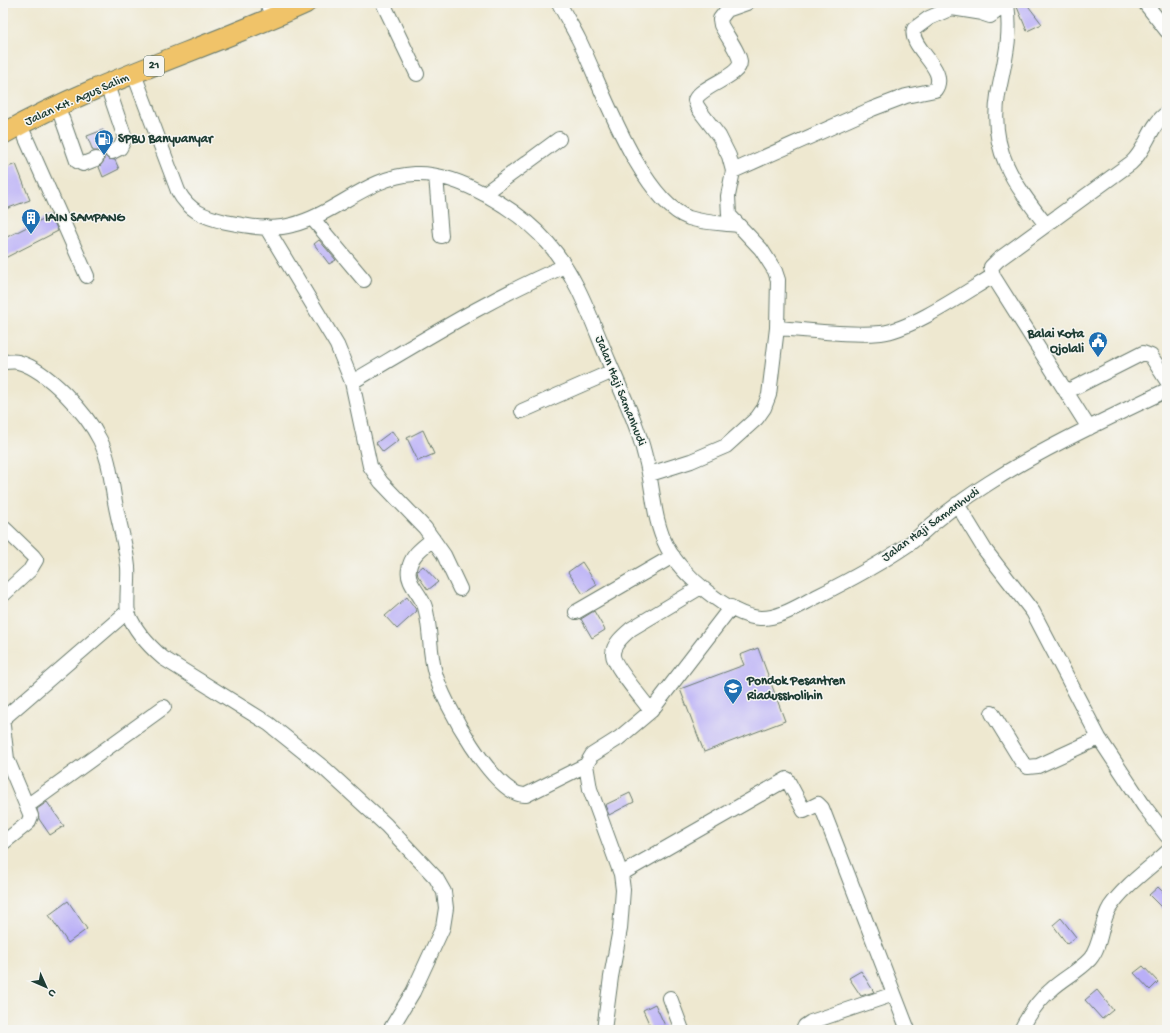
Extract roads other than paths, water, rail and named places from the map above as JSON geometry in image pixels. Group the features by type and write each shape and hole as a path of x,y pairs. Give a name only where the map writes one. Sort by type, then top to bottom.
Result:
{"highway":[{"name":"Jalan KH. Agus Salim","path":"11,129 134,74 270,10 306,3"}],"street":[{"path":"383,3 417,74"},
{"path":"559,3 579,40 615,123 646,177 662,198 688,218 737,225"},
{"path":"650,474 691,461 726,446 757,418 764,408 769,395 776,328 778,280 775,271 761,250 729,215 727,207 733,171 724,144 697,106 696,100 702,92 732,73 738,67 739,59 721,25 720,19 727,10 747,3"},
{"path":"1145,3 1167,31"},
{"path":"733,171 872,109 906,96 935,90 938,86 938,77 914,36 914,29 929,18 952,8 981,8 990,16 1008,4 1010,24 1008,49 998,96 998,140 1010,174 1020,191 1046,225"},
{"name":"Jalan Haji Samanhudi","path":"134,74 168,167 184,203 194,210 222,221 282,228 312,218 370,185 396,176 416,174 436,176 462,184 484,194 522,219 547,242 565,266 585,304 636,425 650,474 655,514 666,545 672,556 701,587 731,607 758,618 767,617 801,605 886,559 912,542 957,504 1007,472 1089,428 1167,390"},
{"path":"107,85 125,138 120,148 112,152"},
{"path":"58,107 77,161 83,164 96,159"},
{"path":"1089,428 993,276 991,269 994,263 1136,158 1155,124 1167,113"},
{"path":"11,129 87,276"},
{"path":"484,194 559,139"},
{"path":"436,176 441,236"},
{"path":"312,218 364,280"},
{"path":"266,227 337,345 352,382 370,466 381,482 416,517 433,539 444,555 460,589"},
{"path":"352,382 487,303 528,282 565,266"},
{"path":"776,328 882,333 900,328 915,321 993,276"},
{"path":"1066,392 1143,353 1151,356 1167,381"},
{"path":"3,362 17,362 34,368 56,386 88,420 100,441 110,469 115,503 124,538 128,567 128,611 136,629 148,644 163,658 269,724 325,768 386,825 436,878 444,892 446,908 443,927 413,992 390,1030"},
{"path":"522,411 613,371"},
{"path":"957,504 985,550 1032,612 1099,738 1144,806 1167,836"},
{"path":"3,527 36,560 30,570 3,595"},
{"path":"433,539 419,550 411,560 409,576 425,606 435,674 445,701 460,730 503,784 518,795 526,795 586,765 592,755 619,738 651,711 731,607"},
{"path":"576,612 672,556"},
{"path":"651,711 620,670 613,658 613,652 624,635 631,629 701,587"},
{"path":"3,720 128,611"},
{"path":"27,806 164,707"},
{"path":"992,713 1022,762 1028,767 1038,766 1099,738"},
{"path":"3,726 7,759 31,816 28,823 3,843"},
{"path":"586,765 590,789 621,874 623,905 604,1030"},
{"path":"621,874 787,779 804,811 818,804 822,808 908,1030"},
{"path":"1021,1030 1033,1007 1042,997 1081,968 1094,954 1102,923 1109,908 1118,896 1167,852"},
{"path":"803,1030 805,1026 811,1022 894,994"},
{"path":"670,998 682,1030"}],"place":[{"name":"SPBU Banyuanyar","path":"104,156"},
{"name":"IAIN SAMPANG","path":"31,235"},
{"name":"Balai Kota Ojolali","path":"1098,358"},
{"name":"Pondok Pesantren Riadussholihin","path":"733,705"}]}
